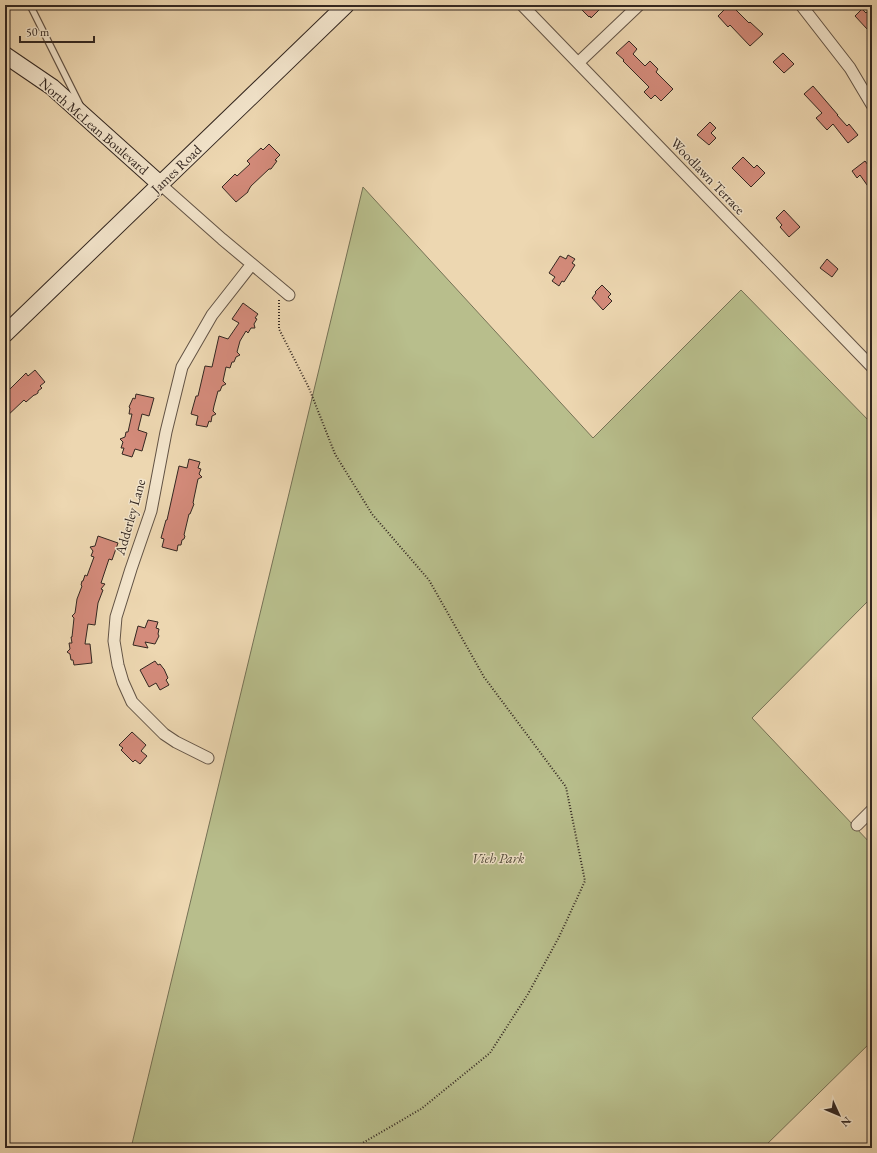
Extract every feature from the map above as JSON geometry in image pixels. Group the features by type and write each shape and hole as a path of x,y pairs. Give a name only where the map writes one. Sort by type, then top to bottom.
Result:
{"main road":[{"name":"James Road","path":"5,334 346,5"},
{"name":"North McLean Boulevard","path":"5,55 52,87 160,184"}],"street":[{"name":"Woodlawn Terrace","path":"522,5 872,367"},
{"path":"578,63 639,5"},
{"path":"801,5 850,68 872,105"},
{"name":"North McLean Boulevard","path":"160,184 222,239 289,295"},
{"name":"Adderley Lane","path":"208,758 176,742 164,734 132,702 118,665 114,641 116,617 151,511 166,432 182,367 212,315 252,264"},
{"path":"857,825 872,810"}],"lane":[{"path":"30,5 87,118"}],"path":[{"path":"280,287 279,329 309,388 335,454 372,514 429,580 484,677 566,787 585,880 559,937 528,994 490,1053 421,1109 354,1148"}],"green space":[{"name":"Vieh Park","path":"363,187 593,438 741,290 872,424 872,597 752,718 872,845 872,1041 763,1148 131,1148"}],"building":[{"path":"577,5 604,5 591,18"},
{"path":"729,5 731,5 749,23 750,22 763,34 750,46 730,25 728,27 718,16"},
{"path":"872,7 872,24 867,29 855,16 862,9 866,13"},
{"path":"629,41 637,49 633,54 645,66 650,61 658,69 656,72 673,89 661,101 655,95 651,99 644,92 649,87 616,53"},
{"path":"783,53 794,64 784,73 773,62"},
{"path":"813,86 847,126 849,124 858,135 848,143 833,124 827,130 816,118 822,113 804,94"},
{"path":"710,122 716,128 711,133 716,138 709,145 697,135"},
{"path":"269,144 280,155 275,160 277,161 271,169 269,169 251,186 248,192 236,202 222,187 235,174 237,176 250,164 247,161 261,148 263,150"},
{"path":"743,157 754,168 757,165 765,173 751,187 732,168"},
{"path":"865,161 872,170 872,192 860,175 857,178 852,171"},
{"path":"784,210 800,227 789,237 780,227 782,225 776,218"},
{"path":"568,255 575,259 572,263 575,265 564,282 562,281 559,286 552,281 555,277 549,273 560,256 566,259"},
{"path":"827,259 838,269 832,277 820,268"},
{"path":"602,285 611,294 608,297 612,301 603,310 592,298 596,293 595,292"},
{"path":"243,303 258,314 255,318 257,319 254,324 255,328 251,328 248,333 246,331 240,341 237,352 240,355 236,357 234,362 232,362 230,368 226,367 223,381 226,384 222,386 220,391 218,391 214,406 213,411 216,414 212,416 211,422 209,421 207,427 196,425 198,416 191,414 196,396 198,396 205,366 212,367 219,336 228,339 239,323 232,319"},
{"path":"35,370 45,382 40,386 42,388 26,402 24,400 5,418 5,394 26,373 28,376"},
{"path":"136,394 154,398 149,416 142,414 138,430 147,433 142,451 135,449 132,457 122,454 124,448 121,448 123,442 120,439 125,437 126,432 128,432 132,414 129,414 129,407 133,398 135,399"},
{"path":"189,459 200,462 198,468 201,469 199,474 202,477 198,479 194,504 189,514 185,536 181,545 178,545 177,551 162,547 164,539 161,538 167,520 179,466 187,468"},
{"path":"98,536 118,543 112,560 109,559 101,583 105,584 101,589 103,590 98,603 95,625 88,624 85,644 90,644 92,663 74,665 70,654 67,652 70,649 69,643 72,643 71,637 74,618 72,616 75,613 82,581 85,575 87,576 94,557 91,556 93,551 90,547 95,546"},
{"path":"148,620 158,622 156,628 159,629 159,636 155,644 145,642 148,648 133,645 138,626 145,628"},
{"path":"155,661 164,669 168,678 166,680 169,685 160,690 156,683 149,687 140,670"},
{"path":"132,732 146,745 141,751 147,756 140,764 135,760 133,762 121,750 123,748 119,745"}]}
